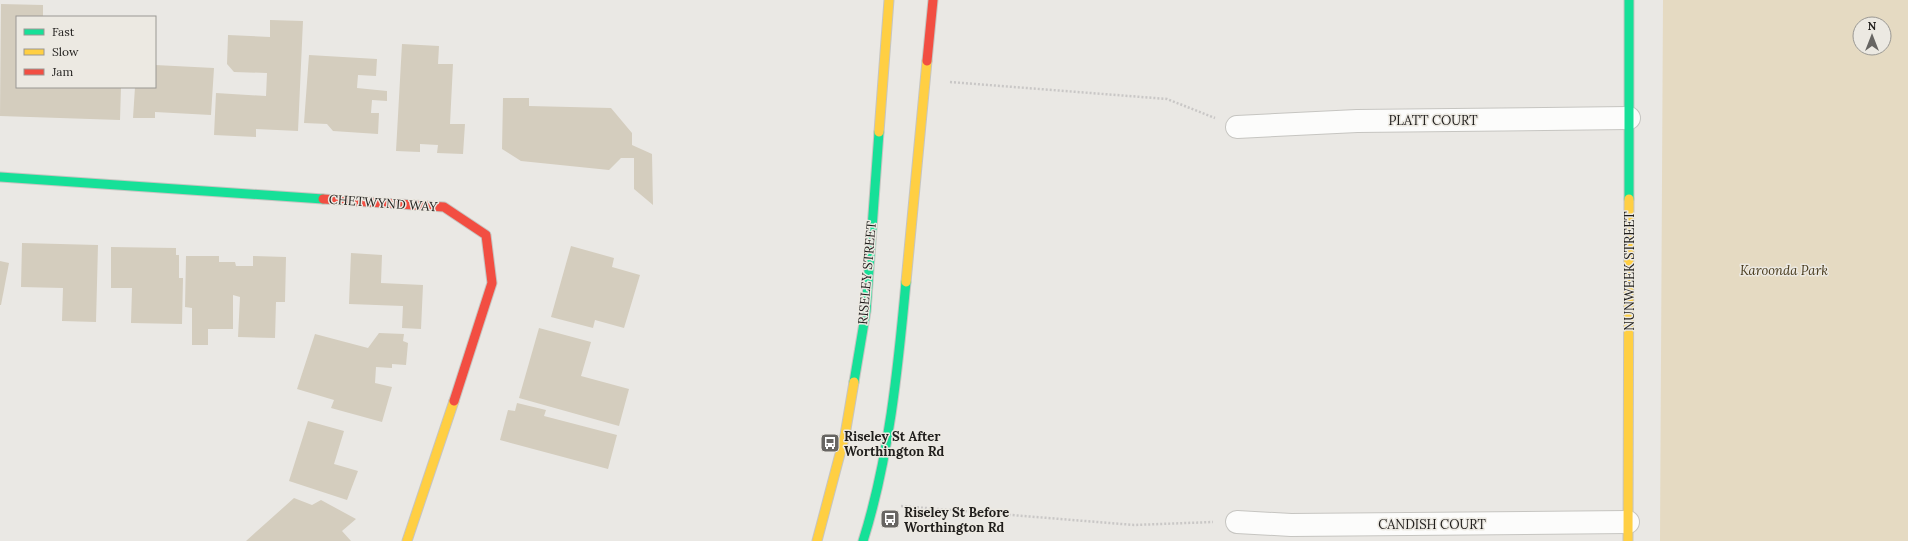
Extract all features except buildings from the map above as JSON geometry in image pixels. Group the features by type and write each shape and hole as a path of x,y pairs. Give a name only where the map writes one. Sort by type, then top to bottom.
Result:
{"main road":[{"name":"RISELEY STREET","path":"817,541 845,435 866,311 889,0"},
{"path":"863,541 875,503 899,361 933,0"},
{"name":"NUNWEEK STREET","path":"1628,532 1630,118 1629,0"},
{"name":"CHETWYND WAY","path":"0,178 444,207 486,235 492,283 407,541"}],"street":[{"name":"PLATT COURT","path":"1237,127 1357,121 1630,118"},
{"name":"CANDISH COURT","path":"1237,522 1291,525 1628,532"}],"path":[{"path":"950,74 949,82 1167,99 1237,127"},
{"path":"906,506 1134,525 1237,522"}],"green space":[{"name":"Karoonda Park","path":"1663,0 1908,0 1908,541 1660,541"}],"traffic: fast":[{"path":"1629,0 1629,199"},
{"path":"854,382 866,311 879,132"},
{"path":"0,177 323,199"},
{"path":"863,541 880,478 886,446 896,380 906,282"}],"traffic: slow":[{"path":"879,132 889,0"},
{"path":"906,282 927,61"},
{"path":"1628,541 1629,199"},
{"path":"817,541 845,435 854,382"},
{"path":"407,541 454,401"}],"traffic: jam":[{"path":"927,61 933,0"},
{"path":"323,199 444,207 486,235 492,283 454,401"}],"place":[{"name":"Riseley St After Worthington Rd","path":"830,443"},
{"name":"Riseley St Before Worthington Rd","path":"890,519"}]}
